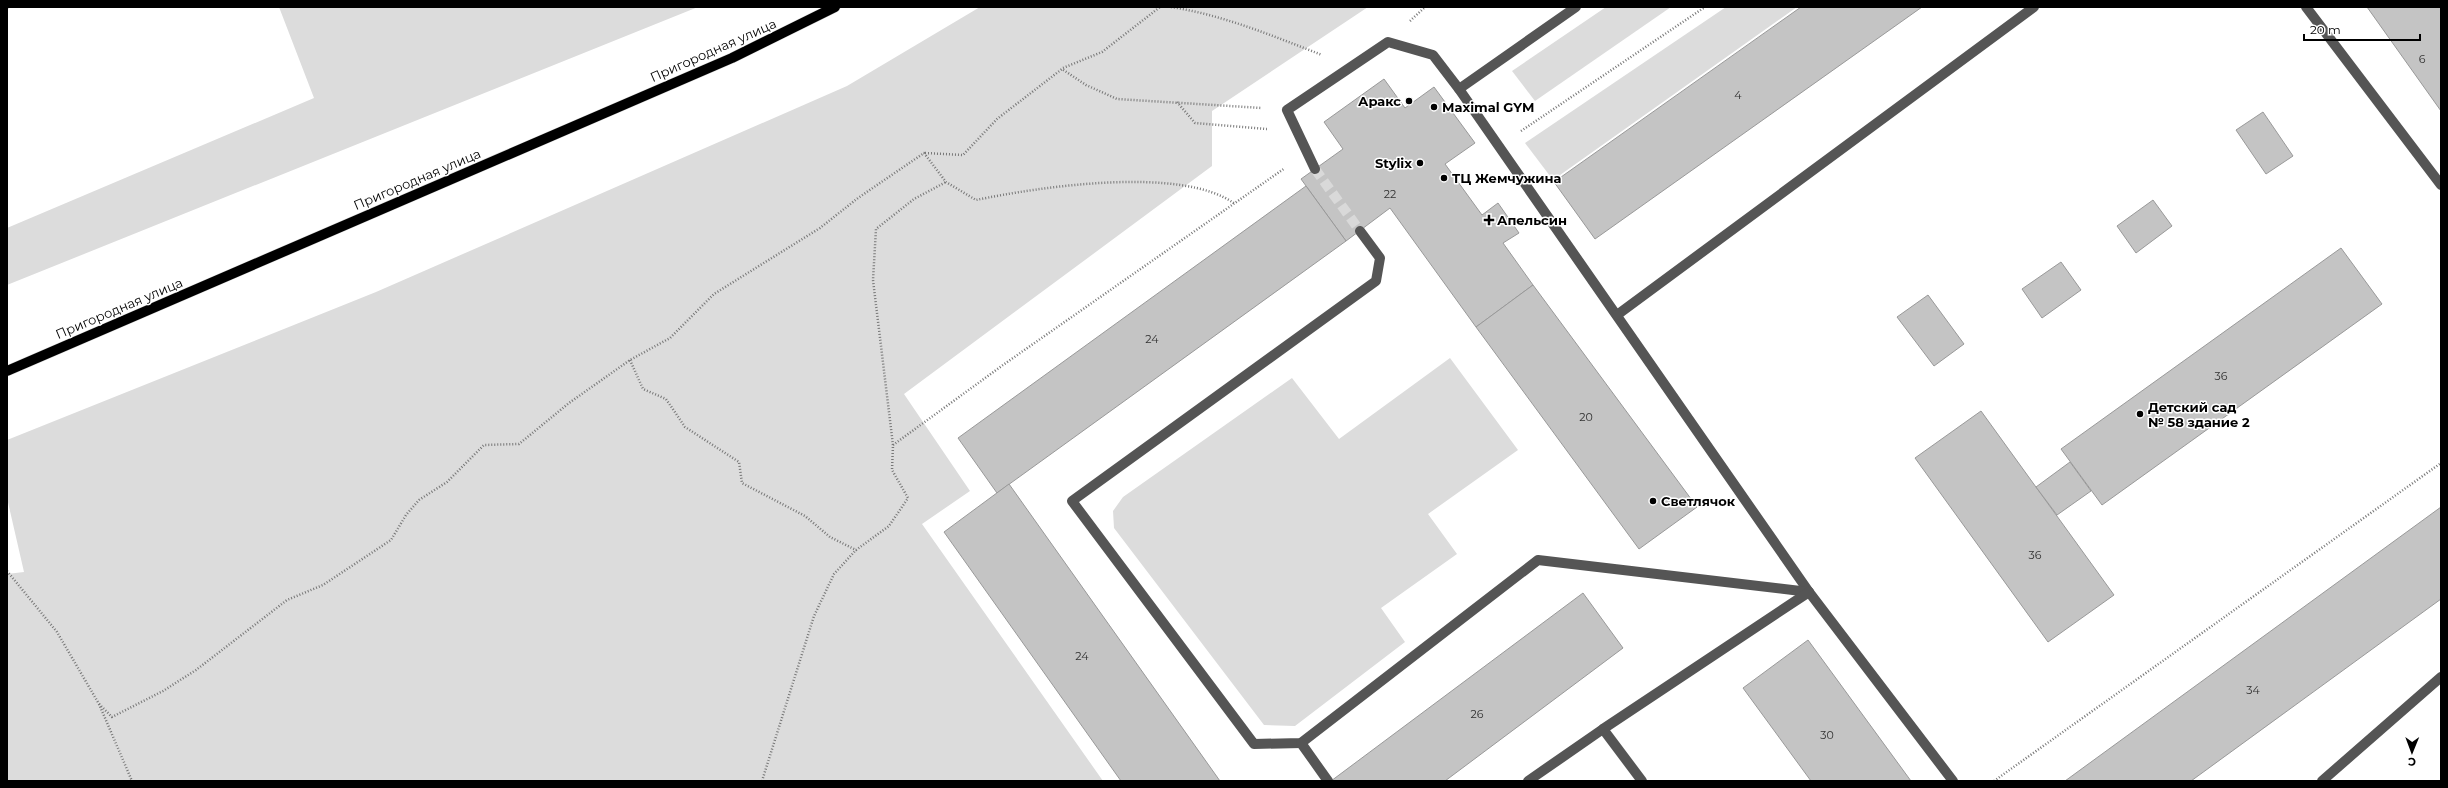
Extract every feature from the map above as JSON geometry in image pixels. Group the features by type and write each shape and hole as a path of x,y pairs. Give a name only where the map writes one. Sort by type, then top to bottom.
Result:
{"main road":[{"name":"Пригородная улица","path":"7,372 732,58 835,7"}],"lane":[{"path":"1459,89 1576,7"},
{"path":"1617,315 2034,7"},
{"path":"2306,7 2441,186"},
{"path":"1315,169 1295,130 1287,110 1388,42 1433,55 1499,146 1809,592 1953,781"},
{"path":"1360,231 1380,258 1376,281 1072,501 1254,744 1301,743 1538,560 1809,592"},
{"path":"1528,781 1603,729 1809,592"},
{"path":"2322,781 2441,677"},
{"path":"1603,729 1642,781"},
{"path":"1301,743 1328,781"}],"path":[{"path":"99,704 112,717 163,691 196,670 287,600 323,585 391,540 406,514 419,500 447,482 484,445 519,444 569,403 630,360 670,338 714,294 820,228 858,198 924,153 963,155 997,119 1062,69 1102,52 1160,7"},
{"path":"1171,7 1190,10 1254,29 1352,67"},
{"path":"1499,146 1705,7"},
{"path":"1062,69 1086,85 1118,99 1287,110"},
{"path":"893,445 1003,365 1286,168 1295,130 1194,123 1177,102"},
{"path":"924,153 946,182 976,200 1017,192 1125,181 1197,188 1223,195 1235,204"},
{"path":"762,781 814,616 834,574 856,550 889,526 908,498 892,470 893,445 873,280 876,229 914,200 946,182"},
{"path":"630,360 643,389 666,399 685,427 740,462 742,484 805,516 830,538 856,550"},
{"path":"1994,781 2441,463"},
{"path":"7,572 57,632 99,704 132,781"}],"shaded area":[{"path":"279,7 698,7 7,285 7,228 314,98"},
{"path":"980,7 1368,7 1212,111 1212,166 904,394 970,491 922,524 1103,781 7,781 7,574 24,572 7,498 7,440 376,292 847,86"},
{"path":"1606,7 1671,7 1535,101 1512,71"},
{"path":"1726,7 1797,7 1553,180 1525,143"},
{"path":"1450,358 1518,450 1428,514 1457,554 1381,608 1405,642 1295,726 1264,725 1114,528 1113,511 1123,497 1292,378 1339,439"}],"building":[{"path":"1801,7 1922,7 1595,239 1554,182"},
{"path":"2367,7 2441,7 2441,111"},
{"path":"1384,79 1405,108 1434,87 1475,143 1445,164 1482,215 1498,203 1519,233 1503,243 1533,285 1476,327 1390,208 1346,241 1301,179 1343,149 1324,122"},
{"path":"2263,112 2293,156 2266,174 2236,130"},
{"path":"1306,186 1346,241 997,493 958,438"},
{"path":"2153,200 2172,226 2136,253 2117,226"},
{"path":"2341,248 2382,304 2102,505 2061,449"},
{"path":"2061,262 2081,290 2042,318 2022,289"},
{"path":"1533,285 1697,507 1639,549 1476,327"},
{"path":"1928,295 1964,344 1934,366 1897,317"},
{"path":"1981,411 2114,595 2048,642 1915,458"},
{"path":"2070,462 2091,491 2057,515 2036,487"},
{"path":"1009,484 1220,781 1121,781 944,532"},
{"path":"2441,507 2441,599 2191,781 2065,781"},
{"path":"1583,593 1623,648 1445,781 1331,781"},
{"path":"1808,640 1911,781 1811,781 1743,688"}],"tunnel":[{"path":"1315,169 1360,231"}],"place":[{"name":"Аракс","path":"1409,101"},
{"name":"Maximal GYM","path":"1434,107"},
{"name":"Stylix","path":"1420,163"},
{"name":"ТЦ Жемчужина","path":"1444,178"},
{"name":"Апельсин","path":"1489,220"},
{"name":"Детский сад № 58 здание 2","path":"2140,414"},
{"name":"Светлячок","path":"1653,501"}]}
